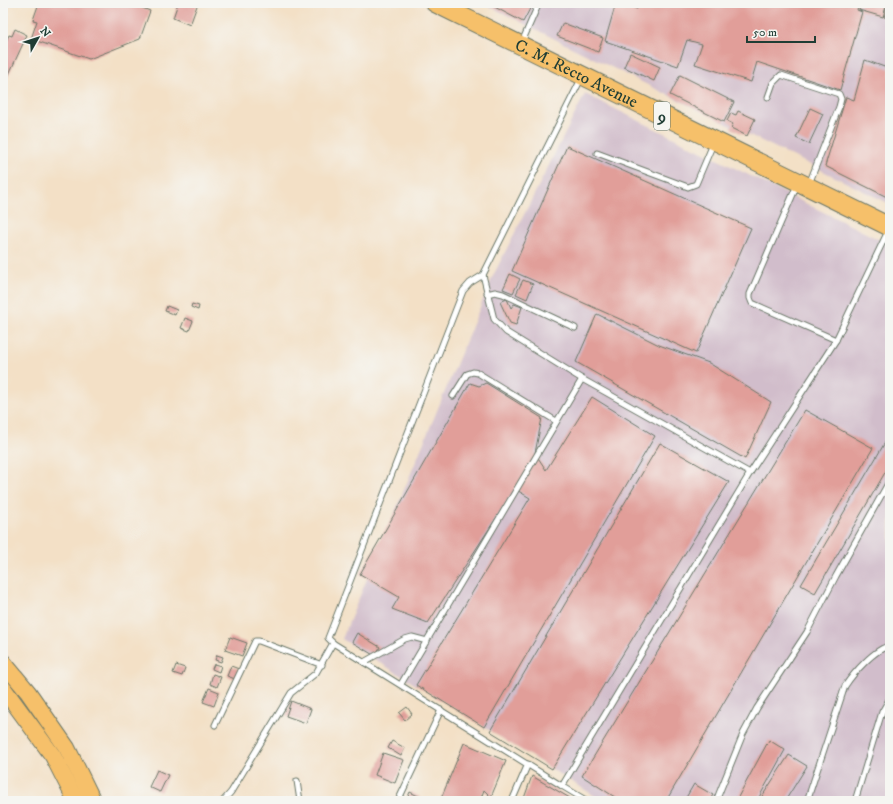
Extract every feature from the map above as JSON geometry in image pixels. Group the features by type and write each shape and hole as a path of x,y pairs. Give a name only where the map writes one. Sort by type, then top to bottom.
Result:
{"highway":[{"name":"C. M. Recto Avenue","path":"435,3 890,227"}],"main road":[{"path":"3,662 28,692 67,748 93,801"},
{"path":"3,688 53,756 76,801"}],"lane":[{"path":"521,45 539,3"},
{"path":"768,97 773,83 781,75 839,94 841,100 750,298 752,303 836,340"},
{"path":"582,76 483,275 470,283 462,291 328,635 329,640 333,643 587,801"},
{"path":"596,153 688,188 696,184 714,141"},
{"path":"562,786 750,473 836,340 890,227"},
{"path":"483,275 494,319 501,328 582,380 750,473"},
{"path":"487,294 495,292 503,294 575,328"},
{"path":"453,396 466,374 473,372 478,373 556,421"},
{"path":"401,684 523,482 556,421 582,380"},
{"path":"716,801 743,734 753,715 807,632 833,581 890,480"},
{"path":"364,662 405,639 412,637 427,641"},
{"path":"215,725 254,641 258,641 322,665"},
{"path":"223,801 231,792 291,693 316,673 322,665 333,643"},
{"path":"807,801 845,686 853,675 872,656 890,646"},
{"path":"855,801 882,712 890,698"},
{"path":"398,801 442,710"},
{"path":"512,801 528,764"},
{"path":"297,781 300,801"}],"shaded area":[{"path":"483,3 890,3 890,204 601,62"},
{"path":"585,94 890,245 890,801 603,801 342,639 493,276"}],"building":[{"path":"39,3 141,3 140,7 150,11 140,39 89,59 31,39 37,21 33,20"},
{"path":"178,3 198,3 190,25 173,18"},
{"path":"487,3 533,3 523,22"},
{"path":"616,3 622,3 637,9 639,3 859,3 857,10 862,12 840,90 757,62 751,82 695,64 702,44 687,40 678,66 605,41"},
{"path":"861,3 887,3 883,17 859,10"},
{"path":"890,3 890,19 884,17"},
{"path":"563,23 603,38 598,52 557,36"},
{"path":"15,29 27,35 4,85 3,47 9,35 12,36"},
{"path":"630,53 660,67 654,81 624,67"},
{"path":"865,60 890,69 890,189 887,197 825,166 846,97 854,100"},
{"path":"680,75 734,102 724,122 670,95"},
{"path":"810,108 823,114 809,144 796,138"},
{"path":"738,111 755,119 747,136 731,128 733,124 727,121 731,113 736,115"},
{"path":"567,146 751,228 696,353 512,271"},
{"path":"510,274 520,279 513,293 503,289"},
{"path":"523,280 533,284 527,299 516,294"},
{"path":"507,299 511,308 514,304 522,307 516,325 510,323 500,302"},
{"path":"192,304 199,306 198,310 191,307"},
{"path":"167,306 177,310 175,315 165,311"},
{"path":"597,314 659,345 709,363 771,402 745,459 576,362"},
{"path":"185,318 193,321 189,331 181,328"},
{"path":"470,383 479,386 486,383 542,418 535,453 546,470 592,397 655,436 484,727 416,685 530,498 515,489 428,623 392,609 399,597 360,574"},
{"path":"805,410 873,448 666,801 621,801 582,776"},
{"path":"890,434 890,464 815,593 801,585"},
{"path":"660,443 729,482 552,769 490,731"},
{"path":"357,633 380,647 375,656 352,642"},
{"path":"230,637 247,643 242,656 225,650"},
{"path":"217,655 223,657 221,662 215,660"},
{"path":"214,664 221,666 219,672 212,669"},
{"path":"176,665 185,668 182,676 173,673"},
{"path":"231,666 239,669 235,679 227,676"},
{"path":"213,674 221,677 217,687 210,684"},
{"path":"209,688 219,692 214,706 203,702"},
{"path":"291,701 311,709 306,723 286,716"},
{"path":"407,707 412,714 405,720 399,713"},
{"path":"769,740 785,750 757,801 740,801 737,799"},
{"path":"392,741 405,748 401,756 388,748"},
{"path":"464,743 506,761 491,797 484,790 480,801 440,801"},
{"path":"383,753 404,760 395,783 375,775"},
{"path":"789,755 807,766 785,801 759,801"},
{"path":"157,770 168,775 160,792 149,787"},
{"path":"532,776 575,801 523,801"},
{"path":"694,784 713,795 709,801 684,801"},
{"path":"410,792 420,797 418,801 406,801"}]}
